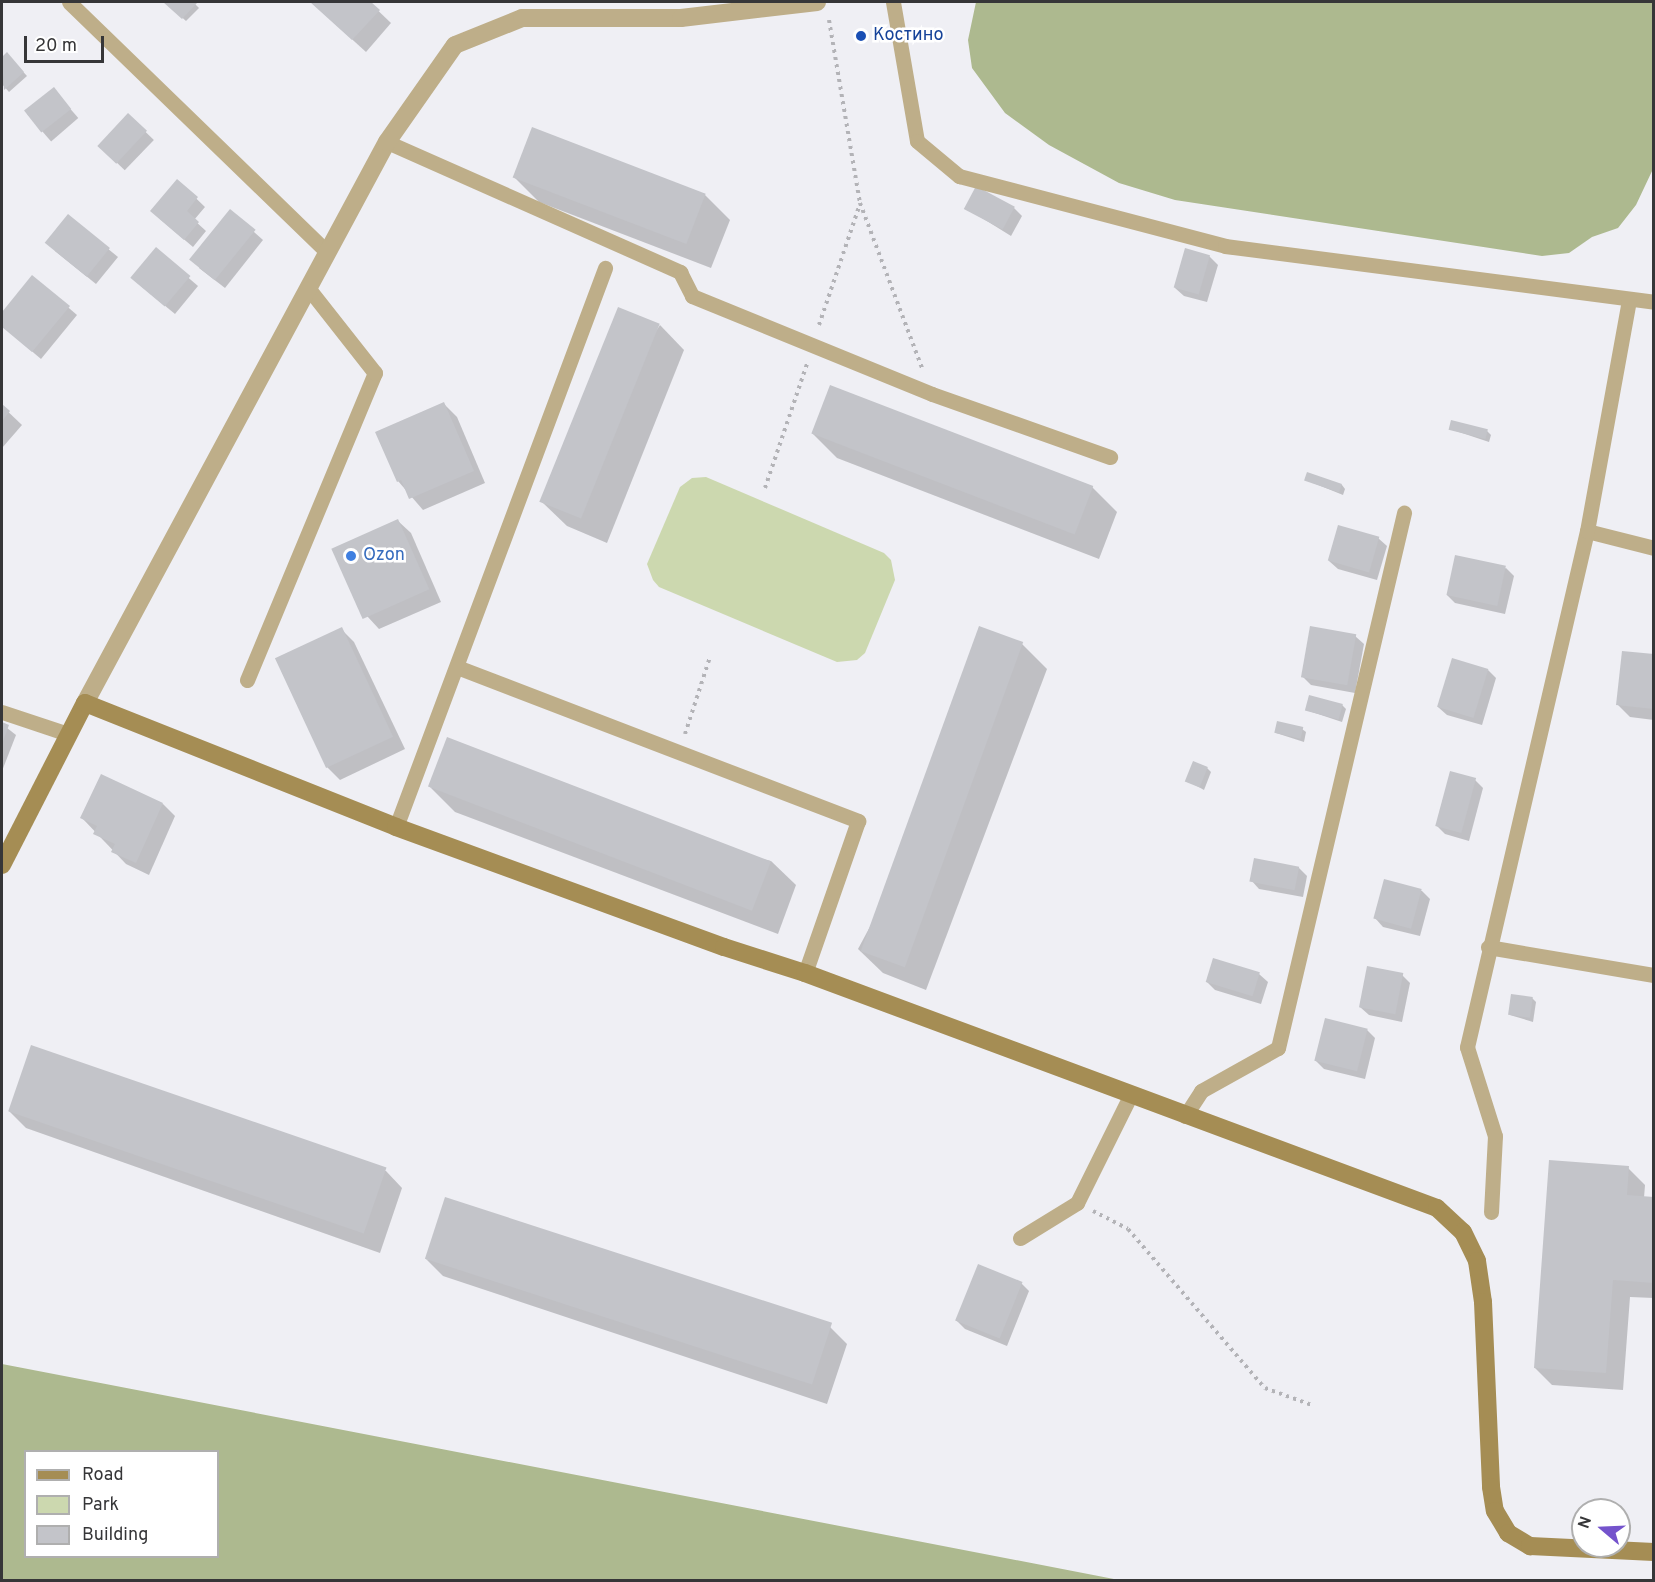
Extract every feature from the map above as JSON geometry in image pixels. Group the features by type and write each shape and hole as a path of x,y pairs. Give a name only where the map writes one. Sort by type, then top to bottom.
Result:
{"street":[{"path":"2,866 68,734 387,142 455,45 522,18 681,18 822,7"},
{"path":"85,703 396,827 724,947 805,973 1130,1096 1437,1208 1463,1232 1477,1261 1484,1313 1491,1487 1495,1512 1508,1533 1530,1546 1653,1552"}],"lane":[{"path":"69,2 327,252"},
{"path":"893,2 917,141 959,176 1225,246 1653,302"},
{"path":"387,142 680,272 692,296 932,394 1110,457"},
{"path":"396,827 458,667 605,268"},
{"path":"247,680 375,373 309,289"},
{"path":"1491,1212 1495,1136 1467,1047 1488,946 1587,531 1629,300"},
{"path":"1185,1116 1201,1091 1278,1048 1404,513"},
{"path":"1587,531 1653,548"},
{"path":"458,667 858,821 805,973"},
{"path":"2,712 68,734"},
{"path":"1488,946 1653,975"},
{"path":"1020,1239 1077,1203 1130,1096"}],"path":[{"path":"822,7 860,203 932,394"},
{"path":"679,752 710,657"},
{"path":"1077,1203 1128,1229 1265,1388 1312,1405"}],"green space":[{"path":"976,2 1653,2 1653,169 1636,205 1618,228 1592,237 1569,253 1542,256 1175,200 1119,183 1049,145 1005,113 972,68 968,40"},
{"path":"706,477 884,553 891,560 895,580 865,653 857,660 837,662 659,587 653,580 647,564 680,487 692,478"},
{"path":"2,1364 1119,1580 2,1580"}],"building":[{"path":"163,2 195,2 197,3 182,19"},
{"path":"310,2 371,2 380,10 352,40"},
{"path":"7,52 24,72 4,90 2,57"},
{"path":"54,87 71,109 41,132 24,110"},
{"path":"128,113 147,131 116,164 97,146"},
{"path":"532,127 706,194 686,244 513,177"},
{"path":"177,179 198,197 187,211 199,222 184,240 150,211"},
{"path":"976,186 1015,207 1003,230 964,209"},
{"path":"230,209 256,230 215,280 189,260"},
{"path":"68,214 110,248 87,277 45,243"},
{"path":"156,247 190,276 165,307 130,278"},
{"path":"1185,248 1210,255 1199,295 1174,287"},
{"path":"32,275 70,306 32,352 2,327 2,312"},
{"path":"618,307 660,324 581,519 539,502"},
{"path":"830,385 1093,486 1075,535 811,434"},
{"path":"444,402 474,471 409,499 401,480 397,482 375,432"},
{"path":"2,404 10,411 2,421"},
{"path":"1451,420 1488,429 1485,439 1449,430"},
{"path":"1307,472 1342,484 1339,493 1304,481"},
{"path":"398,519 429,589 363,619 331,549"},
{"path":"1338,525 1379,537 1369,572 1328,561"},
{"path":"1455,555 1506,566 1497,606 1446,595"},
{"path":"979,626 1023,642 905,967 861,951"},
{"path":"1310,626 1356,634 1347,685 1301,677"},
{"path":"342,627 393,737 326,768 275,658"},
{"path":"1622,651 1654,654 1654,709 1616,705"},
{"path":"1452,658 1488,669 1473,718 1437,707"},
{"path":"1309,695 1343,704 1339,720 1305,710"},
{"path":"1277,721 1303,727 1301,739 1274,733"},
{"path":"2,722 9,725 2,744"},
{"path":"447,737 771,861 752,911 428,786"},
{"path":"1193,761 1208,767 1200,787 1185,781"},
{"path":"1450,771 1476,778 1461,833 1435,826"},
{"path":"101,774 163,803 136,863 111,852 115,844 93,834 97,826 80,818"},
{"path":"1254,858 1299,867 1295,890 1249,882"},
{"path":"1384,879 1422,889 1411,929 1373,919"},
{"path":"1213,958 1260,972 1253,996 1206,982"},
{"path":"1367,966 1403,973 1395,1014 1359,1007"},
{"path":"1511,994 1533,997 1530,1018 1508,1015"},
{"path":"1325,1018 1368,1029 1357,1071 1314,1061"},
{"path":"31,1045 387,1167 364,1234 8,1111"},
{"path":"1549,1160 1629,1166 1627,1195 1654,1197 1654,1283 1613,1280 1606,1373 1534,1368"},
{"path":"445,1197 832,1323 812,1385 425,1259"},
{"path":"978,1264 1023,1282 1000,1339 955,1321"}],"place":[{"name":"Костино","path":"861,36"},
{"name":"Ozon","path":"351,556"}]}
